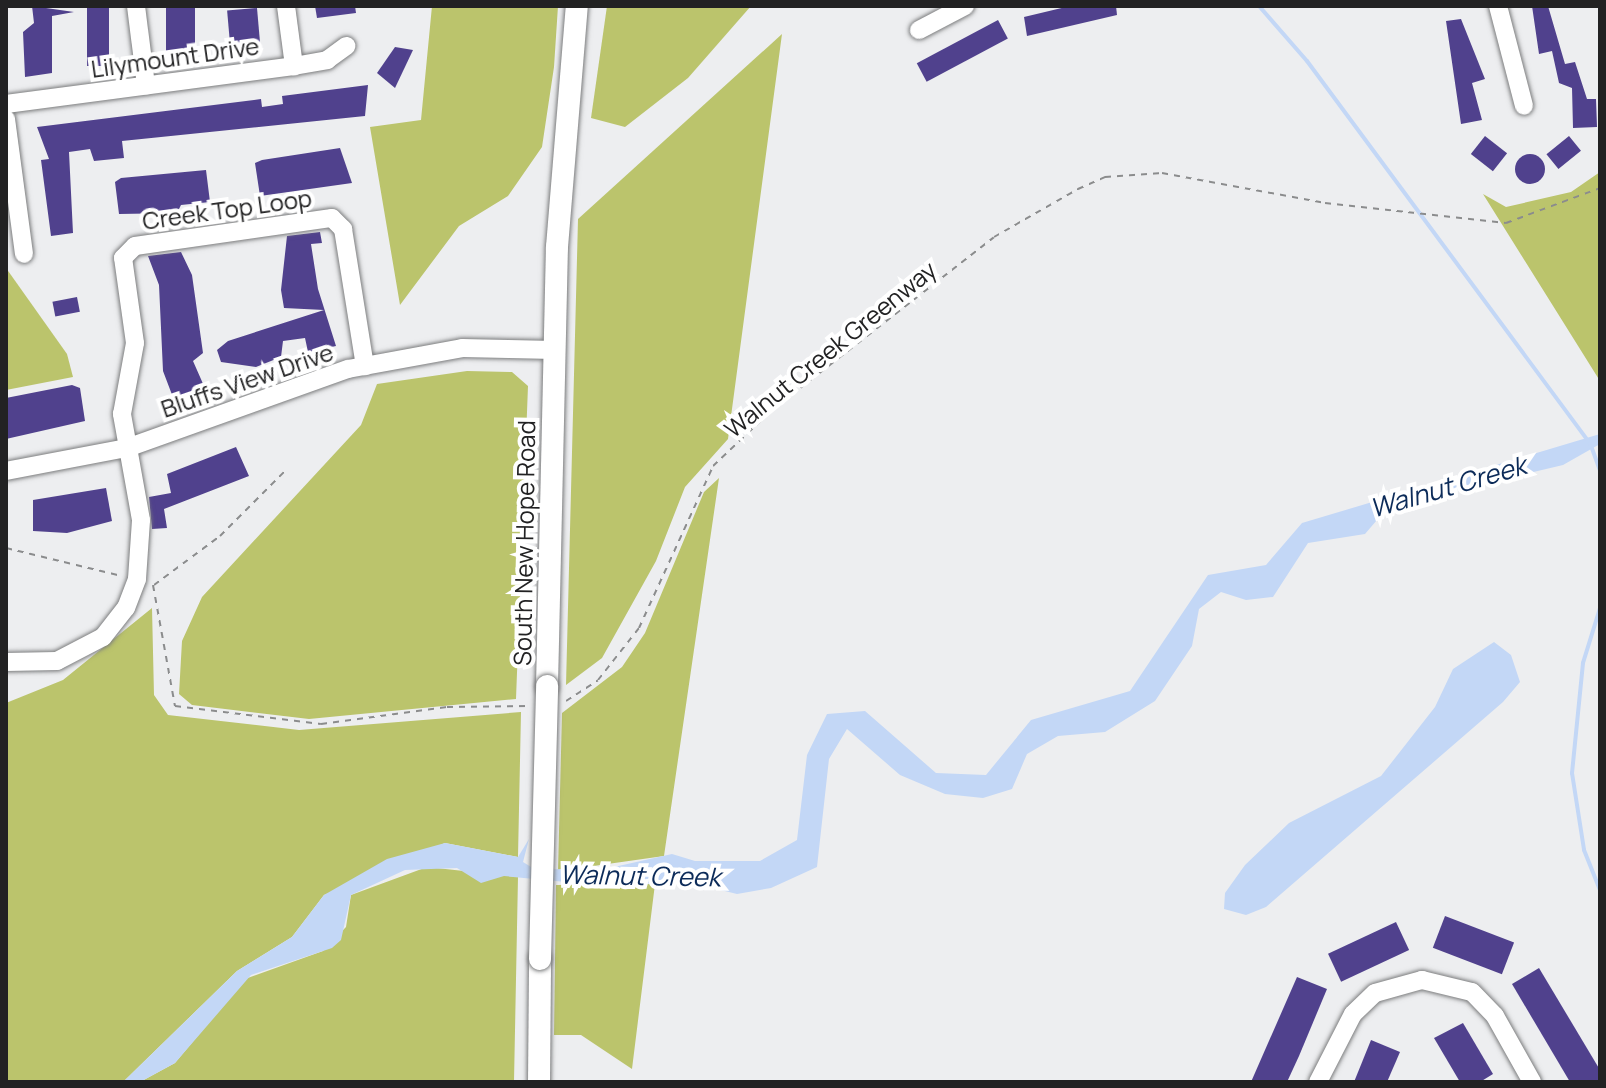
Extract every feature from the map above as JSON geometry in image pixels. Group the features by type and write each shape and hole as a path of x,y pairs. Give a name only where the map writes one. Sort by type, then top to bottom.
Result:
{"main road":[{"name":"South New Hope Road","path":"539,1082 555,350 577,6"}],"street":[{"path":"136,6 146,85"},
{"path":"286,6 294,66"},
{"path":"919,30 965,6"},
{"path":"1498,6 1524,106"},
{"name":"Lilymount Drive","path":"6,104 294,66 327,60 346,46"},
{"path":"6,119 10,173 24,254"},
{"name":"Creek Top Loop","path":"127,448 122,414 135,343 123,258 135,246 332,218 343,229 365,366"},
{"name":"Bluffs View Drive","path":"6,471 127,448 288,385 365,366 462,348 555,350"},
{"path":"6,662 71,655 103,637 126,608 143,540 127,448"},
{"path":"1318,1082 1353,1014 1375,993 1422,980 1472,992 1532,1082"}],"path":[{"name":"Walnut Creek Greenway","path":"548,698 598,680 639,628 713,466 875,330 994,237 1105,177 1162,173 1482,222 1552,210 1600,188"},
{"path":"153,585 220,536 284,472"},
{"path":"6,548 126,576"},
{"path":"148,582 153,585"},
{"path":"153,585 170,699 196,710 321,724 500,706 548,698"}],"green space":[{"path":"432,6 558,6 554,67 542,147 508,196 459,226 400,305 370,127 421,120"},
{"path":"607,6 751,6 688,78 625,127 591,118"},
{"path":"782,34 728,439 685,487 656,561 602,658 566,685 578,219"},
{"path":"1600,172 1600,381 1483,194 1506,207 1571,192"},
{"path":"6,268 67,354 73,377 6,390"},
{"path":"467,371 512,372 528,386 516,699 309,719 192,705 179,694 182,641 202,597 361,425 377,384"},
{"path":"719,478 664,856 558,871 562,713 622,667 645,633 704,492"},
{"path":"152,608 154,695 168,715 299,730 521,712 518,857 445,843 324,895 292,937 237,971 123,1082 6,1082 6,703 63,680"},
{"path":"427,867 518,877 514,1082 140,1082 175,1063 245,979 323,951 346,927 351,895"},
{"path":"655,884 632,1069 581,1035 554,1035 556,885"}],"water":[{"name":"Walnut Creek","path":"1600,434 1600,444 1563,465 1389,506 1365,534 1308,543 1273,597 1246,600 1221,592 1199,609 1192,646 1155,701 1105,732 1058,736 1027,754 1012,789 983,798 945,794 900,775 847,729 829,759 817,867 771,888 737,894 684,881 608,886 504,876 481,883 457,868 405,870 351,895 341,940 332,948 251,975 175,1063 140,1082 123,1082 237,971 292,937 324,895 387,859 445,843 518,857 529,839 523,862 536,870 614,867 672,854 695,861 760,861 797,840 807,755 827,714 865,711 936,773 986,775 1031,720 1130,691 1208,575 1266,565 1302,523"},
{"path":"1494,642 1511,655 1520,682 1503,702 1266,907 1246,915 1224,909 1225,893 1245,865 1289,823 1381,776 1435,707 1453,669"}],"building":[{"path":"32,6 74,12 52,16 52,73 25,77 23,32 34,23"},
{"path":"87,6 109,6 109,66 87,66"},
{"path":"166,6 195,6 195,59 166,59"},
{"path":"315,6 355,6 356,13 317,18"},
{"path":"1070,6 1116,6 1117,15 1027,36 1024,17"},
{"path":"1532,6 1548,6 1565,64 1575,62 1587,99 1596,99 1597,127 1573,128 1572,88 1559,83 1552,51 1539,54"},
{"path":"257,8 261,50 231,52 227,11"},
{"path":"1461,19 1485,79 1472,83 1482,120 1461,124 1446,21"},
{"path":"998,20 1008,39 927,82 917,63"},
{"path":"395,47 413,50 395,88 377,73"},
{"path":"368,85 365,116 122,141 124,158 94,161 90,149 69,152 73,233 51,236 41,160 49,159 37,127 261,99 262,107 283,104 282,96"},
{"path":"1485,136 1507,153 1493,171 1471,154"},
{"path":"1569,136 1581,151 1558,169 1546,154"},
{"path":"340,148 352,183 260,196 255,163"},
{"path":"1530,154 1541,158 1545,169 1541,180 1530,184 1519,180 1515,169 1519,158"},
{"path":"206,170 210,202 181,205 177,213 119,214 115,182 121,178"},
{"path":"320,232 322,243 311,244 318,289 336,346 308,352 305,338 283,341 281,357 256,367 221,362 217,350 228,341 324,310 284,308 281,290 287,236"},
{"path":"181,252 192,275 203,353 193,361 204,386 174,400 163,371 159,285 148,256"},
{"path":"77,297 80,312 55,316 52,302"},
{"path":"72,385 80,388 85,421 6,439 6,398"},
{"path":"236,447 249,476 164,509 167,528 152,529 149,497 171,493 167,474"},
{"path":"106,488 112,521 67,533 33,531 33,500"},
{"path":"1445,916 1514,943 1502,974 1433,948"},
{"path":"1396,922 1409,950 1341,982 1328,954"},
{"path":"1539,968 1600,1070 1600,1082 1570,1082 1512,984"},
{"path":"1297,977 1327,989 1299,1056 1287,1082 1251,1082"},
{"path":"1463,1023 1493,1074 1480,1082 1460,1082 1434,1038"},
{"path":"1371,1040 1400,1052 1387,1082 1354,1082"}],"waterway":[{"path":"1259,6 1307,61 1590,443 1600,470"},
{"path":"1600,608 1583,663 1572,773 1584,850 1600,890"}]}
